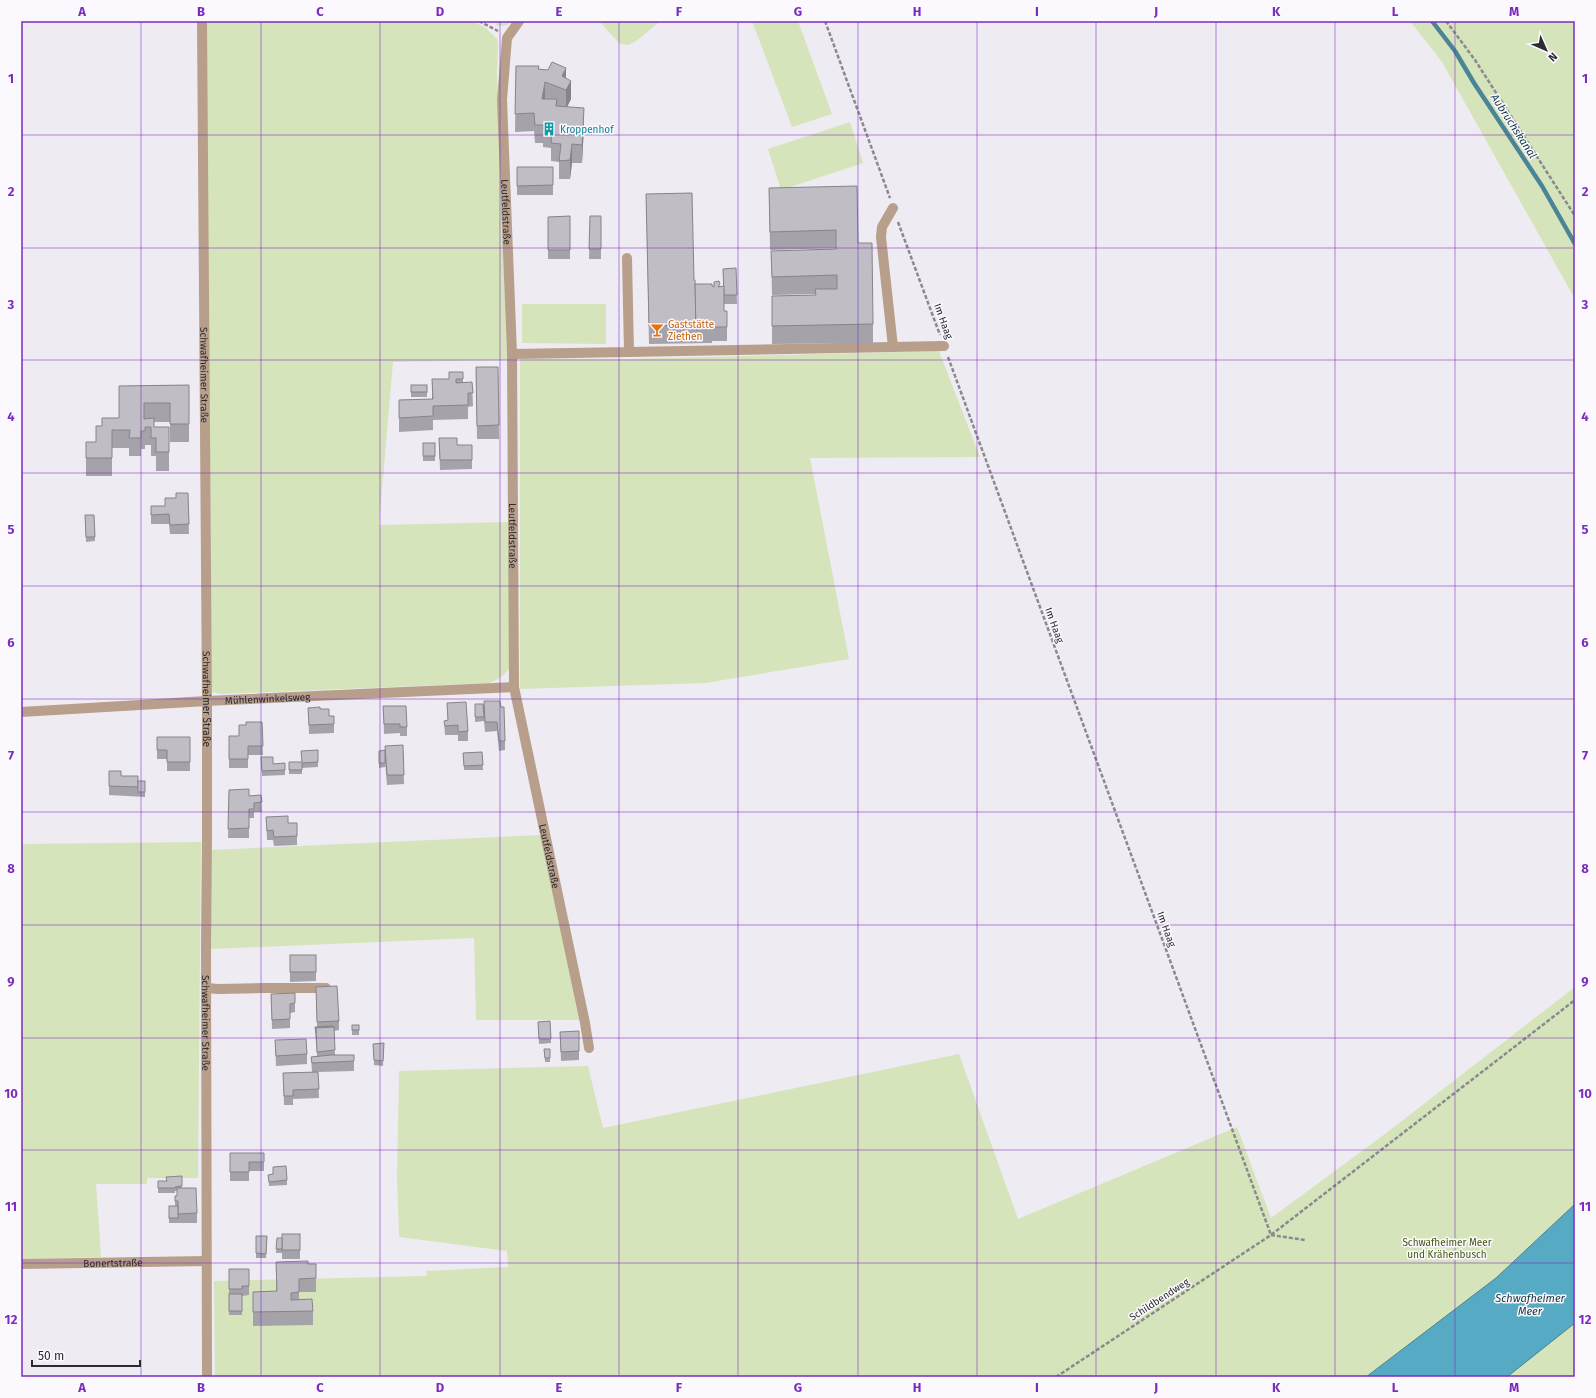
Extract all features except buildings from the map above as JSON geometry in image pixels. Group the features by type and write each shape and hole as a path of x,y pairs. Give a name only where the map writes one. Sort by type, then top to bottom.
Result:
{"street":[{"name":"Schwafheimer Straße","path":"202,21 207,701 207,1377"},
{"path":"507,38 519,21"},
{"name":"Leutfeldstraße","path":"507,38 502,100 512,354 514,687 586,1023 589,1048"},
{"path":"893,208 882,227 881,237 893,347"},
{"path":"627,258 629,352"},
{"path":"512,354 944,346"},
{"name":"Mühlenwinkelsweg","path":"21,712 207,701 514,687"},
{"path":"206,988 218,990 326,988"},
{"name":"Bonertstraße","path":"21,1264 206,1261"}],"path":[{"path":"479,21 507,38"},
{"name":"Im Haag","path":"825,21 1271,1235"},
{"path":"1446,21 1475,60 1575,216"},
{"name":"Schildbendweg","path":"1056,1377 1271,1235 1575,1000"},
{"path":"1271,1235 1305,1240"}],"green space":[{"path":"206,21 472,21 486,28 498,40 497,75 507,360 393,362 379,525 509,522 509,669 500,678 492,682 221,694 212,692"},
{"path":"499,21 512,21 504,26 495,25"},
{"path":"599,21 660,21 639,39 629,45 620,44"},
{"path":"752,21 798,21 832,114 792,127"},
{"path":"1410,21 1575,21 1575,299 1442,62"},
{"path":"850,122 863,163 781,190 768,149"},
{"path":"522,304 606,304 606,344 522,343"},
{"path":"939,351 980,457 810,458 849,659 705,683 520,689 520,358 628,359"},
{"path":"541,835 579,1020 476,1020 474,938 211,949 211,850"},
{"path":"201,842 198,1178 147,1178 147,1184 96,1184 101,1257 21,1259 21,844"},
{"name":"Schwafheimer Meer und Krähenbusch","path":"1575,987 1575,1377 215,1377 214,1281 427,1276 426,1271 508,1267 507,1251 399,1237 397,1177 399,1071 588,1066 603,1128 959,1054 1018,1219 1237,1127 1271,1218 1381,1137"}],"water":[{"name":"Schwafheimer Meer","path":"1575,1204 1575,1323 1507,1377 1366,1377 1496,1278"}],"waterway":[{"name":"Aubruchskanal","path":"1432,21 1455,51 1474,83 1542,186 1575,244"}],"place":[{"name":"Kroppenhof","path":"549,129"},
{"name":"Gaststätte Ziethen","path":"657,330"}]}
